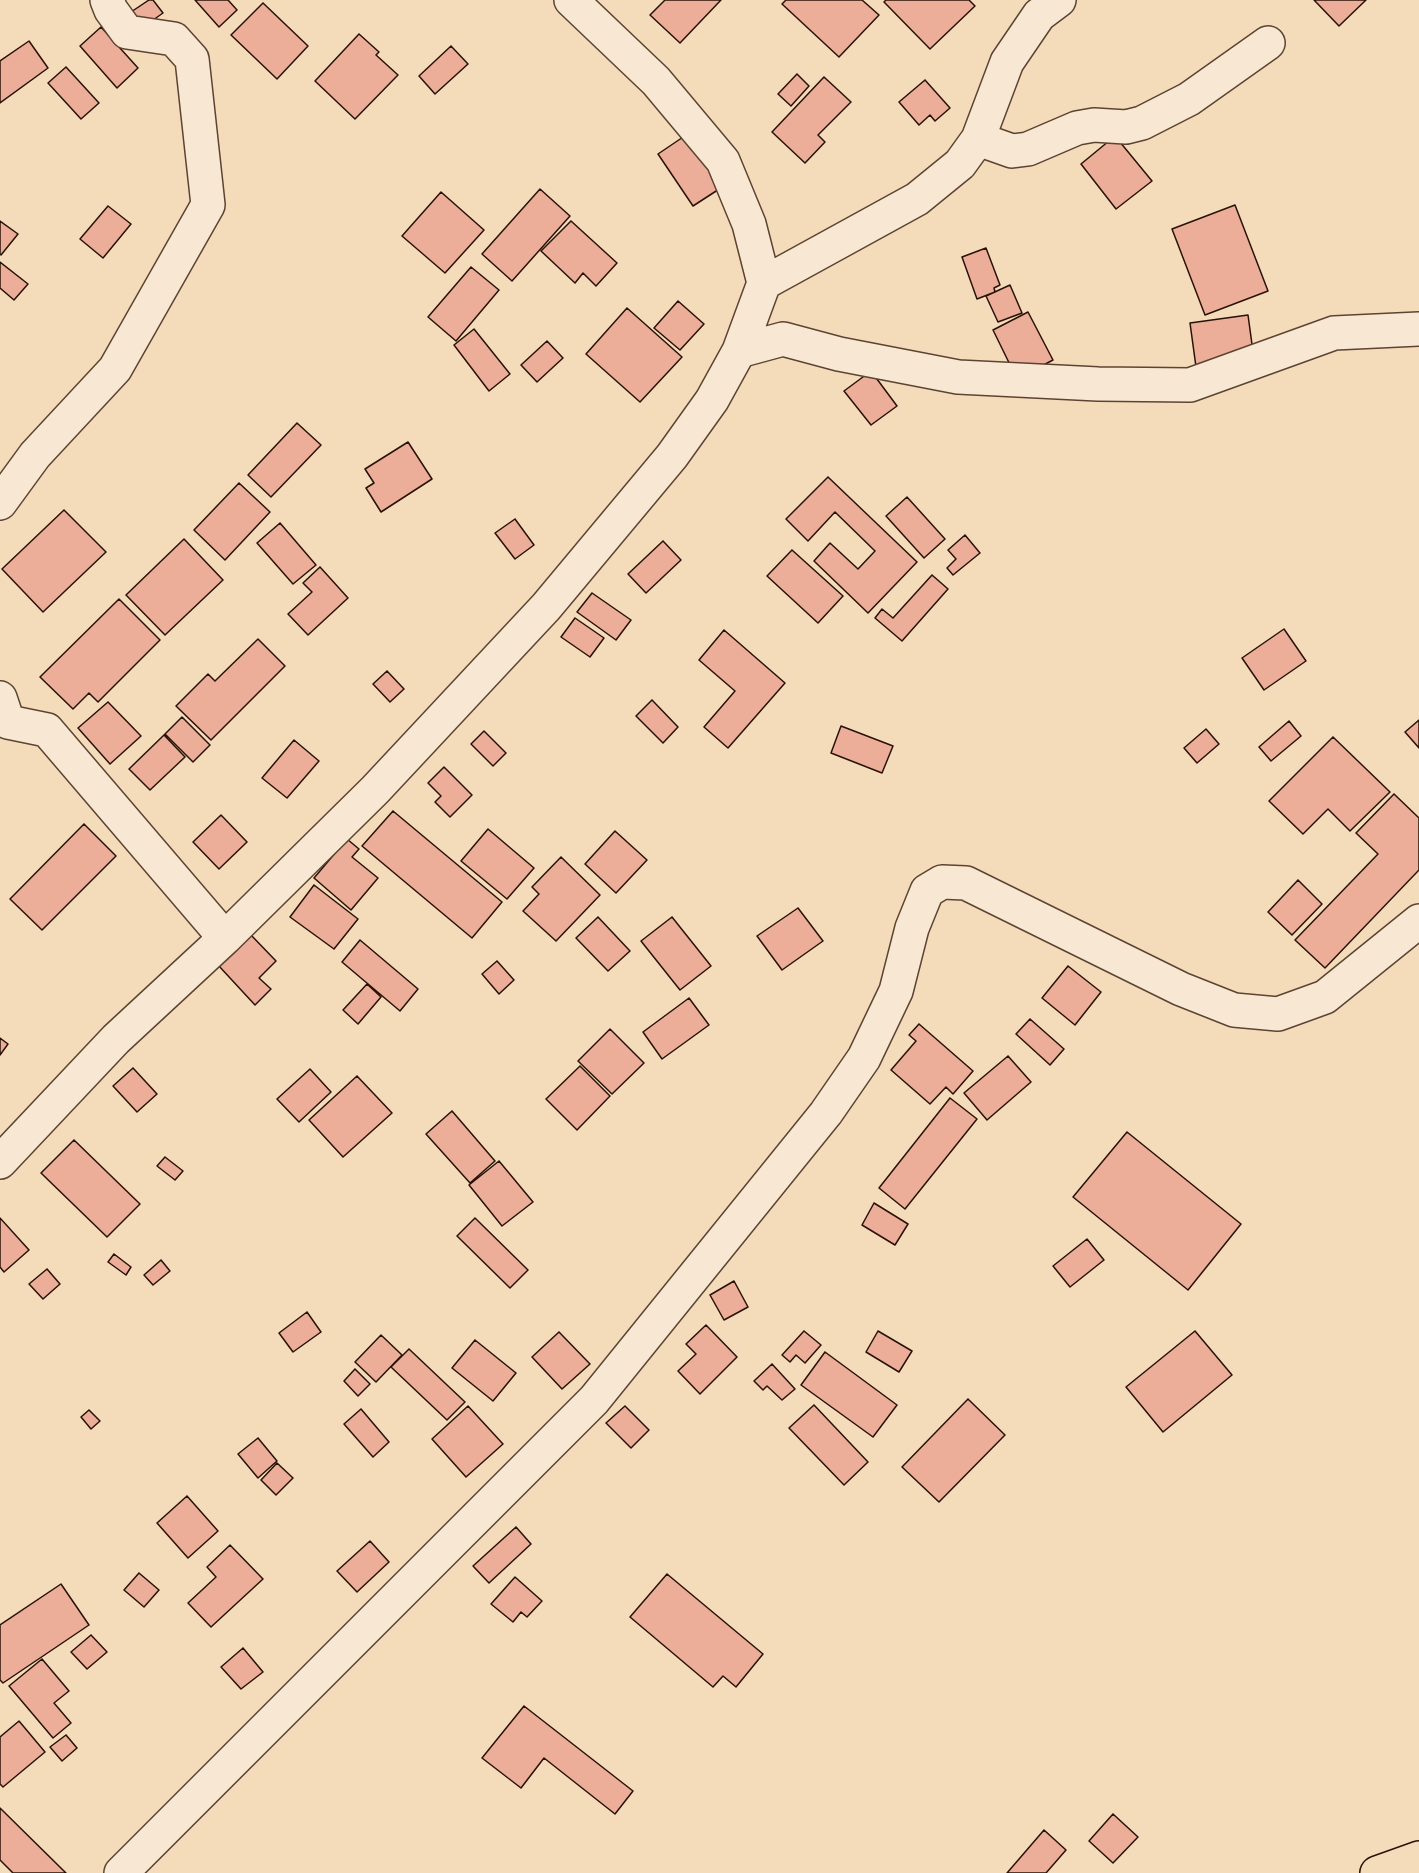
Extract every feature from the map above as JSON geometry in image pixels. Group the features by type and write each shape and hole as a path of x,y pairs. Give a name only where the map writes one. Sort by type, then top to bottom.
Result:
{"main road":[{"path":"1377,1873 1419,1857"}],"street":[{"path":"0,503 35,455 115,369 208,205 192,59 174,39 127,32 111,10 107,0"},
{"path":"0,1162 116,1039 225,938 375,790 546,607 672,456 712,400 739,351 764,283 748,224 723,160 656,81 571,0"},
{"path":"764,283 916,199 960,164 978,139 1007,62 1039,15 1059,0"},
{"path":"978,139 1012,151 1028,150 1077,128 1094,125 1126,127 1142,123 1189,99 1268,43"},
{"path":"739,351 783,339 839,354 958,377 1098,384 1190,385 1334,333 1419,329"},
{"path":"0,698 8,722 47,730 225,938"},
{"path":"121,1873 594,1400 826,1113 864,1058 896,991 912,928 927,891 942,882 966,883 1181,989 1234,1010 1278,1014 1325,998 1419,921"}],"building":[{"path":"149,0 153,0 163,13 139,30 128,14"},
{"path":"195,0 228,0 237,10 219,27"},
{"path":"665,0 721,0 680,43 650,15"},
{"path":"786,0 862,0 879,15 839,57 782,4"},
{"path":"886,0 969,0 975,6 930,49 884,2"},
{"path":"1314,0 1366,0 1339,26"},
{"path":"263,3 308,46 277,79 231,35"},
{"path":"101,27 138,68 117,88 80,46"},
{"path":"359,34 379,52 376,55 398,75 355,119 315,81"},
{"path":"29,41 48,68 0,103 0,61"},
{"path":"451,46 468,64 435,94 419,76"},
{"path":"66,67 99,103 81,119 48,83"},
{"path":"797,74 809,86 791,106 778,94"},
{"path":"824,77 851,102 818,135 825,142 805,163 772,132"},
{"path":"925,80 950,108 935,121 930,115 919,125 899,102"},
{"path":"692,131 727,184 693,206 658,154"},
{"path":"1115,136 1152,181 1116,209 1081,164"},
{"path":"540,189 570,216 512,281 482,254"},
{"path":"441,192 484,230 445,273 402,236"},
{"path":"1235,205 1268,291 1205,315 1172,229"},
{"path":"108,206 131,224 103,258 80,239"},
{"path":"0,221 18,234 1,255 0,254"},
{"path":"571,221 617,263 596,286 583,273 575,283 541,251"},
{"path":"986,248 1000,285 994,288 995,292 977,299 962,257"},
{"path":"0,262 28,284 14,300 0,288"},
{"path":"471,267 499,290 456,341 428,317"},
{"path":"1010,285 1022,313 998,322 986,296"},
{"path":"678,301 704,324 680,350 654,328"},
{"path":"627,308 682,357 640,402 586,354"},
{"path":"1028,312 1053,360 1017,379 993,330"},
{"path":"1248,315 1254,359 1196,367 1190,323"},
{"path":"474,329 510,374 489,391 454,345"},
{"path":"547,341 563,358 537,382 521,365"},
{"path":"871,371 897,406 871,425 844,391"},
{"path":"297,423 321,445 271,497 248,475"},
{"path":"408,442 432,479 381,512 366,488 374,483 365,469"},
{"path":"828,477 917,562 868,613 814,561 830,543 858,569 875,551 835,512 808,541 786,519"},
{"path":"239,483 270,512 225,560 194,530"},
{"path":"907,497 945,539 924,558 886,516"},
{"path":"64,510 106,552 43,612 2,569"},
{"path":"515,519 534,545 515,559 495,533"},
{"path":"280,523 316,565 293,584 257,543"},
{"path":"965,535 980,553 953,575 947,568 956,559 948,550"},
{"path":"184,539 223,580 165,635 126,595"},
{"path":"663,541 681,560 646,593 628,574"},
{"path":"792,550 843,596 818,623 767,576"},
{"path":"320,567 348,598 308,635 288,614 312,592 303,583"},
{"path":"932,575 948,589 902,641 875,618 882,609 893,618"},
{"path":"592,593 631,620 616,640 577,612"},
{"path":"119,599 160,640 98,702 89,693 73,709 40,677"},
{"path":"575,618 604,638 590,657 561,637"},
{"path":"1284,629 1306,661 1264,690 1242,658"},
{"path":"724,630 785,683 728,748 704,727 735,691 699,660"},
{"path":"258,639 285,666 211,740 176,706 208,674 215,681"},
{"path":"387,671 404,689 390,702 373,684"},
{"path":"652,700 678,727 663,743 636,716"},
{"path":"108,702 141,736 110,764 78,728"},
{"path":"182,717 210,745 193,762 165,734"},
{"path":"1419,720 1419,748 1405,732"},
{"path":"1289,721 1301,736 1271,761 1259,747"},
{"path":"841,726 893,746 882,773 831,753"},
{"path":"1206,729 1219,744 1197,763 1184,748"},
{"path":"484,731 506,753 493,766 471,744"},
{"path":"164,735 185,757 150,790 129,769"},
{"path":"1333,737 1390,792 1350,831 1328,809 1303,834 1269,801"},
{"path":"294,740 319,761 287,798 262,778"},
{"path":"444,767 472,795 450,817 435,802 441,796 428,783"},
{"path":"1394,794 1419,818 1419,870 1325,968 1295,940 1378,854 1356,833"},
{"path":"393,811 502,902 472,938 362,846"},
{"path":"221,815 247,842 219,869 193,842"},
{"path":"84,824 116,856 42,930 10,899"},
{"path":"488,829 534,868 507,899 461,861"},
{"path":"615,831 647,860 616,893 585,864"},
{"path":"347,839 359,849 352,857 378,878 351,910 314,878"},
{"path":"561,857 600,895 556,941 523,911 539,894 532,887"},
{"path":"1298,880 1322,904 1292,935 1268,912"},
{"path":"314,885 358,919 334,949 290,917"},
{"path":"798,908 823,941 782,970 757,936"},
{"path":"598,917 630,951 608,971 576,938"},
{"path":"672,917 711,966 680,990 641,941"},
{"path":"250,934 276,961 259,978 271,989 255,1005 218,965"},
{"path":"360,940 418,989 400,1011 342,962"},
{"path":"497,961 514,980 499,994 482,974"},
{"path":"1068,966 1101,992 1075,1025 1042,998"},
{"path":"367,984 381,997 358,1024 343,1010"},
{"path":"689,998 709,1025 662,1059 643,1032"},
{"path":"1030,1019 1064,1049 1050,1065 1016,1034"},
{"path":"919,1024 973,1071 953,1094 946,1087 930,1104 891,1070 916,1041 909,1035"},
{"path":"610,1029 644,1063 612,1094 578,1061"},
{"path":"0,1038 8,1044 0,1055"},
{"path":"1008,1056 1031,1082 987,1120 964,1093"},
{"path":"580,1066 610,1096 577,1130 546,1099"},
{"path":"133,1068 157,1094 137,1112 113,1086"},
{"path":"310,1069 331,1092 299,1122 277,1099"},
{"path":"357,1076 392,1113 343,1157 309,1120"},
{"path":"950,1098 977,1119 905,1209 879,1188"},
{"path":"452,1111 495,1161 470,1183 426,1134"},
{"path":"1127,1132 1241,1224 1188,1290 1073,1197"},
{"path":"74,1140 140,1204 107,1237 41,1173"},
{"path":"165,1157 183,1171 175,1180 157,1166"},
{"path":"499,1161 533,1202 502,1226 469,1185"},
{"path":"874,1203 908,1224 895,1245 862,1225"},
{"path":"0,1218 29,1250 4,1272 0,1267"},
{"path":"475,1218 528,1270 510,1288 457,1236"},
{"path":"1087,1239 1104,1260 1070,1287 1053,1266"},
{"path":"114,1254 131,1267 126,1275 108,1262"},
{"path":"161,1260 170,1271 153,1285 144,1275"},
{"path":"47,1269 60,1284 43,1299 29,1284"},
{"path":"734,1281 748,1307 724,1320 710,1295"},
{"path":"307,1312 321,1332 293,1352 279,1333"},
{"path":"706,1325 737,1357 700,1394 678,1371 696,1354 686,1344"},
{"path":"804,1331 821,1345 805,1363 796,1355 790,1362 782,1355"},
{"path":"878,1331 912,1351 899,1372 866,1352"},
{"path":"1195,1331 1232,1375 1163,1432 1126,1387"},
{"path":"559,1332 590,1364 562,1389 532,1357"},
{"path":"381,1335 402,1355 376,1382 355,1362"},
{"path":"475,1340 516,1373 493,1401 452,1368"},
{"path":"409,1349 465,1402 447,1420 391,1367"},
{"path":"825,1352 897,1405 873,1437 801,1385"},
{"path":"772,1364 795,1389 782,1400 767,1386 763,1390 754,1381"},
{"path":"355,1369 370,1384 358,1396 344,1381"},
{"path":"968,1399 1005,1435 939,1502 902,1467"},
{"path":"814,1405 868,1462 844,1485 789,1428"},
{"path":"468,1406 503,1444 466,1477 432,1439"},
{"path":"625,1406 649,1430 631,1448 606,1423"},
{"path":"361,1409 389,1442 373,1457 344,1424"},
{"path":"89,1410 100,1421 91,1429 81,1417"},
{"path":"258,1438 277,1461 258,1478 238,1454"},
{"path":"277,1463 293,1478 276,1495 261,1480"},
{"path":"187,1496 218,1531 188,1558 157,1523"},
{"path":"516,1527 531,1544 489,1583 473,1566"},
{"path":"370,1541 389,1562 357,1592 337,1571"},
{"path":"230,1545 263,1579 211,1627 188,1603 216,1577 207,1567"},
{"path":"139,1573 159,1590 144,1607 124,1590"},
{"path":"667,1574 763,1654 736,1687 723,1676 713,1687 630,1617"},
{"path":"515,1577 542,1601 527,1617 521,1612 513,1622 491,1604"},
{"path":"61,1584 89,1625 3,1683 0,1680 0,1625"},
{"path":"91,1635 107,1652 87,1669 71,1652"},
{"path":"243,1648 263,1672 241,1689 221,1667"},
{"path":"42,1659 69,1691 54,1703 71,1723 53,1738 9,1686"},
{"path":"524,1706 633,1791 615,1814 544,1758 521,1788 482,1758"},
{"path":"19,1721 45,1752 3,1787 0,1784 0,1737"},
{"path":"66,1735 77,1748 62,1761 50,1747"},
{"path":"0,1808 66,1873 13,1873 0,1860"},
{"path":"1113,1814 1138,1837 1113,1863 1089,1841"},
{"path":"1044,1830 1066,1850 1046,1873 1007,1873"}]}
